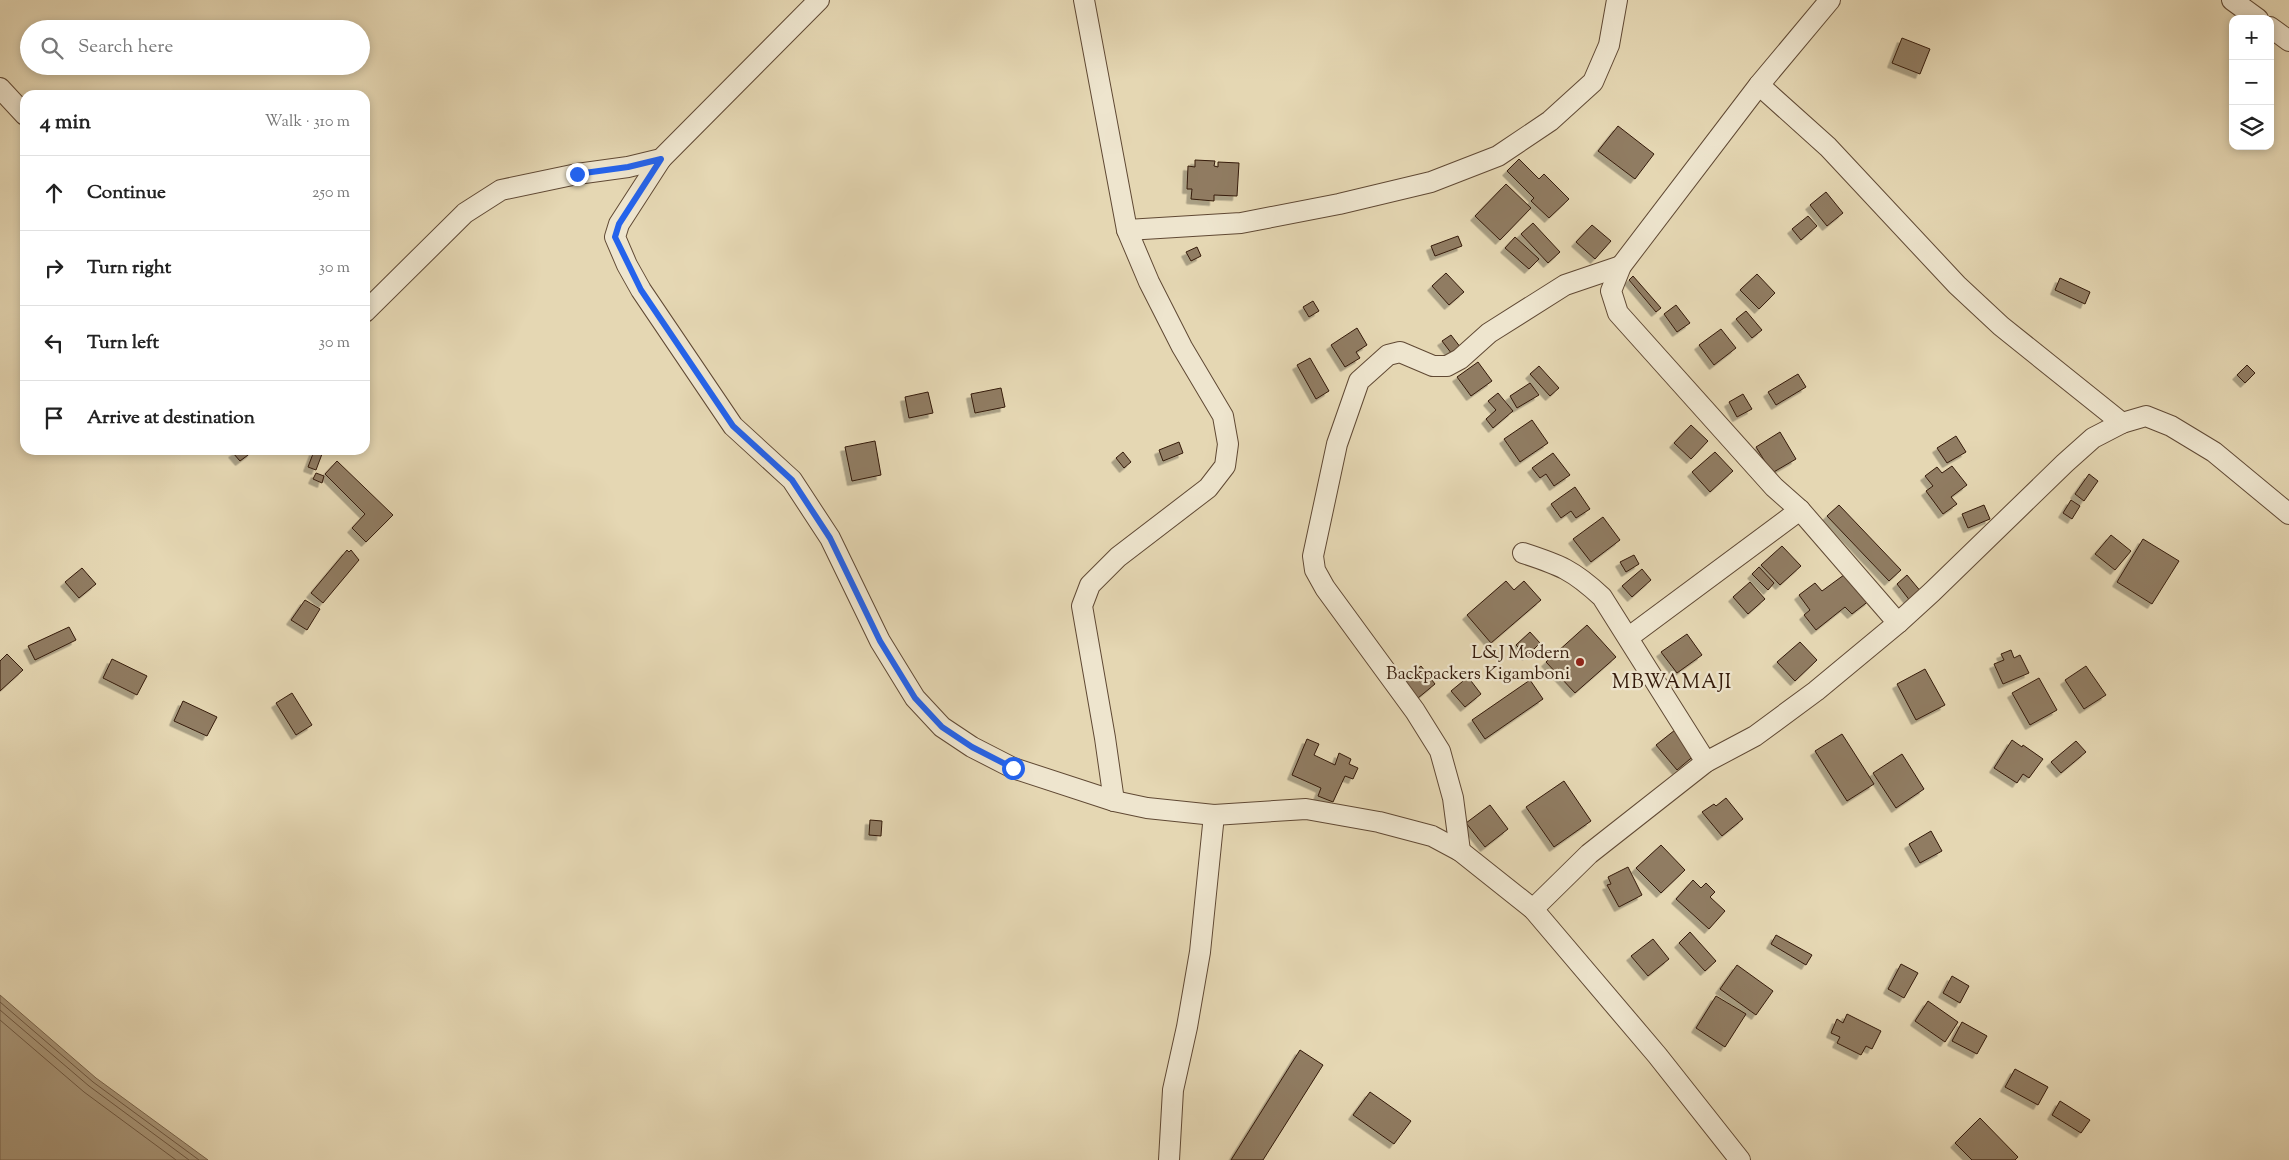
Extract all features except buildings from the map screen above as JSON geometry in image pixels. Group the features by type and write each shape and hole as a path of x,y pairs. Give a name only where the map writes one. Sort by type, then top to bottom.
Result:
{"street":[{"path":"819,0 661,159 619,224 615,237 627,265 641,290 733,426 792,480 830,538 880,641 915,698 942,727 972,747 1013,768 1114,801 1148,808 1214,815 1306,809 1379,822 1423,834 1460,851 1533,909 1657,1055 1740,1160"},
{"path":"1084,0 1127,230 1148,282 1182,347 1223,416 1228,444 1225,466 1208,488 1118,557 1090,584 1082,606 1114,801"},
{"path":"1127,230 1241,223 1339,204 1431,182 1498,156 1550,121 1593,82 1609,45 1617,0"},
{"path":"1830,0 1759,85 1621,266 1611,291 1618,313 1774,487 1800,510 1898,622"},
{"path":"2232,0 2253,15"},
{"path":"2274,30 2289,40"},
{"path":"1759,85 1828,147 1957,285 2001,326 2122,423"},
{"path":"0,88 20,110"},
{"path":"370,307 465,213 502,190 577,174 628,167 661,159"},
{"path":"1460,851 1453,798 1440,751 1415,711 1325,588 1315,570 1313,556 1337,444 1359,381 1388,354 1400,352 1433,366 1447,366 1460,359 1489,333 1565,286 1621,266"},
{"path":"1533,909 1589,854 1706,762 1755,736 1816,691 1932,592 2093,438 2122,423 2146,416 2171,426 2214,452 2289,514"},
{"path":"1629,638 1800,510"},
{"path":"1523,554 1561,566 1581,577 1602,597 1706,762"},
{"path":"1169,1160 1173,1090 1187,1027 1200,952 1214,815"}],"water":[{"path":"0,995 96,1078 208,1160 0,1160"}],"place":[{"name":"L&J Modern Backpackers Kigamboni","path":"1580,662"}],"district":[{"name":"MBWAMAJI","path":"1672,681"}],"route":[{"path":"577,174 628,167 661,159 619,224 615,237 627,265 641,290 733,426 792,480 830,538 880,641 915,698 942,727 972,747 1013,768"}]}
